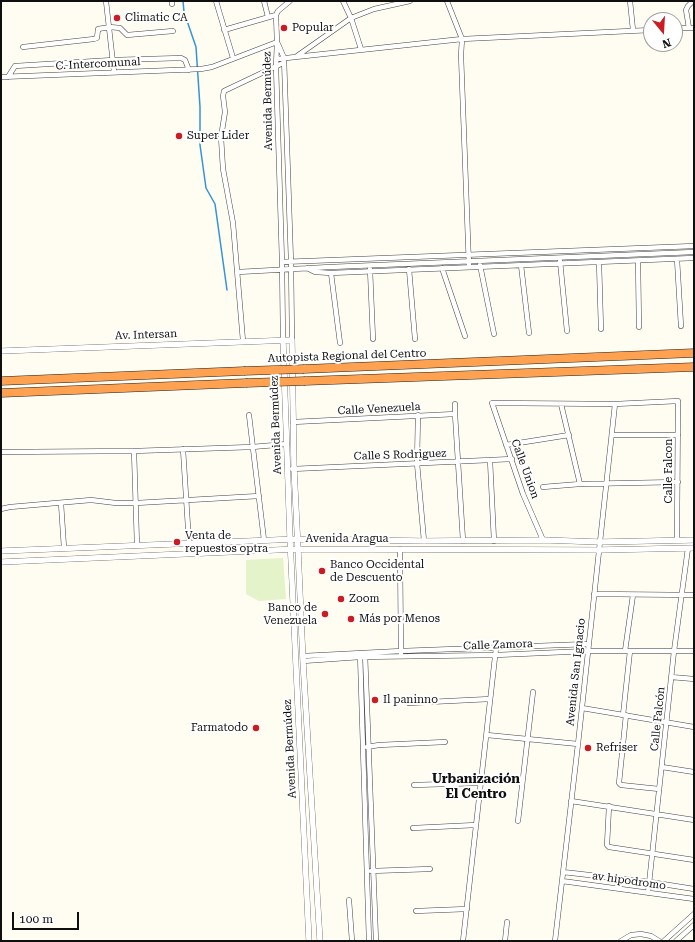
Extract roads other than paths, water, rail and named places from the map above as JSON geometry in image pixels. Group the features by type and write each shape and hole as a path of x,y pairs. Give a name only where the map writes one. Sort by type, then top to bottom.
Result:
{"highway":[{"name":"Autopista Regional del Centro","path":"1,382 694,353"},
{"path":"1,393 694,367"}],"street":[{"path":"106,1 114,72"},
{"path":"216,1 232,58"},
{"path":"264,1 268,17"},
{"path":"224,30 276,14 290,1"},
{"path":"344,1 361,49"},
{"path":"295,57 351,18 374,9 410,1"},
{"path":"447,1 462,39 461,55 469,267"},
{"path":"630,1 633,30"},
{"path":"692,28 686,10 693,1"},
{"path":"276,14 277,42"},
{"path":"23,46 94,39 97,38 98,29 110,27 120,28 127,35 173,31"},
{"path":"243,341 238,272 231,212 223,169 221,137 225,112 223,96 224,91 276,66 284,60 295,57 462,39 643,30"},
{"name":"C. Intercomunal","path":"1,77 198,69 212,67 232,58 277,42"},
{"name":"Avenida Bermúdez","path":"277,42 276,66 287,444 298,539 308,753 320,941"},
{"name":"Avenida Bermúdez","path":"277,42 284,60 291,262 292,340 293,422 290,550 309,941"},
{"path":"8,77 16,66 113,60 181,58 184,60 189,70"},
{"path":"277,59 284,60"},
{"path":"282,262 694,246"},
{"path":"307,268 315,272 331,273 370,268 468,261 694,252"},
{"path":"479,255 494,334"},
{"path":"560,258 567,331"},
{"path":"238,272 307,268 442,268 694,258"},
{"path":"677,259 681,326"},
{"path":"638,261 639,328"},
{"path":"599,262 601,329"},
{"path":"521,265 529,333"},
{"path":"370,268 373,339"},
{"path":"442,268 465,336"},
{"path":"409,269 415,339"},
{"path":"331,273 340,343"},
{"name":"Av. Intersan","path":"1,352 292,340"},
{"name":"Calle Falcon","path":"615,404 678,401 677,540"},
{"name":"Calle Union","path":"543,540 523,494 492,403 561,404"},
{"path":"455,404 457,462 463,541"},
{"path":"580,484 561,404 615,404"},
{"name":"Avenida San Ignacio","path":"555,941 615,404"},
{"name":"Calle Venezuela","path":"293,422 455,414"},
{"path":"249,415 264,540"},
{"path":"418,415 416,463 424,541"},
{"path":"506,444 569,435"},
{"path":"612,435 678,435"},
{"path":"1,452 134,451 252,447 287,444"},
{"path":"183,449 189,543"},
{"path":"134,451 136,545"},
{"name":"Calle S Rodriguez","path":"291,469 512,459"},
{"path":"490,460 494,541"},
{"path":"543,487 580,484 678,482"},
{"path":"1,509 91,500 116,503 136,503 259,496"},
{"path":"61,503 64,548"},
{"name":"Avenida Aragua","path":"1,551 290,539 424,541 543,540 600,542 694,540"},
{"name":"Avenida Aragua","path":"1,562 298,549 599,550 691,548"},
{"name":"Calle Falcón","path":"648,893 674,651 681,595 691,548"},
{"path":"400,549 401,657"},
{"path":"594,594 694,595"},
{"path":"633,595 627,651 625,715 619,783 659,789"},
{"name":"Calle Zamora","path":"303,658 363,655 401,651 588,644"},
{"path":"464,941 480,783 487,735 496,648"},
{"name":"Calle Zamora","path":"363,655 401,657 588,651 694,651"},
{"path":"363,655 370,871 369,941"},
{"path":"671,677 694,679"},
{"path":"518,821 533,692"},
{"path":"409,703 490,699"},
{"path":"582,708 694,727"},
{"path":"487,735 578,744"},
{"path":"366,747 445,742"},
{"path":"300,753 308,753"},
{"path":"662,767 694,772"},
{"path":"414,785 480,783"},
{"path":"571,800 694,820"},
{"path":"609,806 609,847 694,860"},
{"path":"413,828 476,825"},
{"path":"370,871 430,869"},
{"path":"370,871 376,941"},
{"name":"av hipodromo","path":"563,872 650,882 694,889"},
{"name":"av hipodromo","path":"562,881 694,899"},
{"path":"349,900 352,941"},
{"path":"416,911 467,909"},
{"path":"664,941 694,914"},
{"path":"505,941 506,922"},
{"path":"676,941 694,925"},
{"path":"621,941 631,935 641,934 651,936 659,941"}],"waterway":[{"path":"183,1 184,12 196,47 200,107 200,145 206,188 215,204 227,290"}],"place":[{"name":"Climatic CA","path":"117,18"},
{"name":"Popular","path":"284,28"},
{"name":"Super Lider","path":"179,136"},
{"name":"Venta de repuestos optra","path":"177,542"},
{"name":"Banco Occidental de Descuento","path":"322,571"},
{"name":"Zoom","path":"341,599"},
{"name":"Banco de Venezuela","path":"325,614"},
{"name":"Más por Menos","path":"351,619"},
{"name":"Il paninno","path":"375,700"},
{"name":"Farmatodo","path":"256,728"},
{"name":"Refriser","path":"588,748"}],"district":[{"name":"Urbanización El Centro","path":"476,786"}]}
